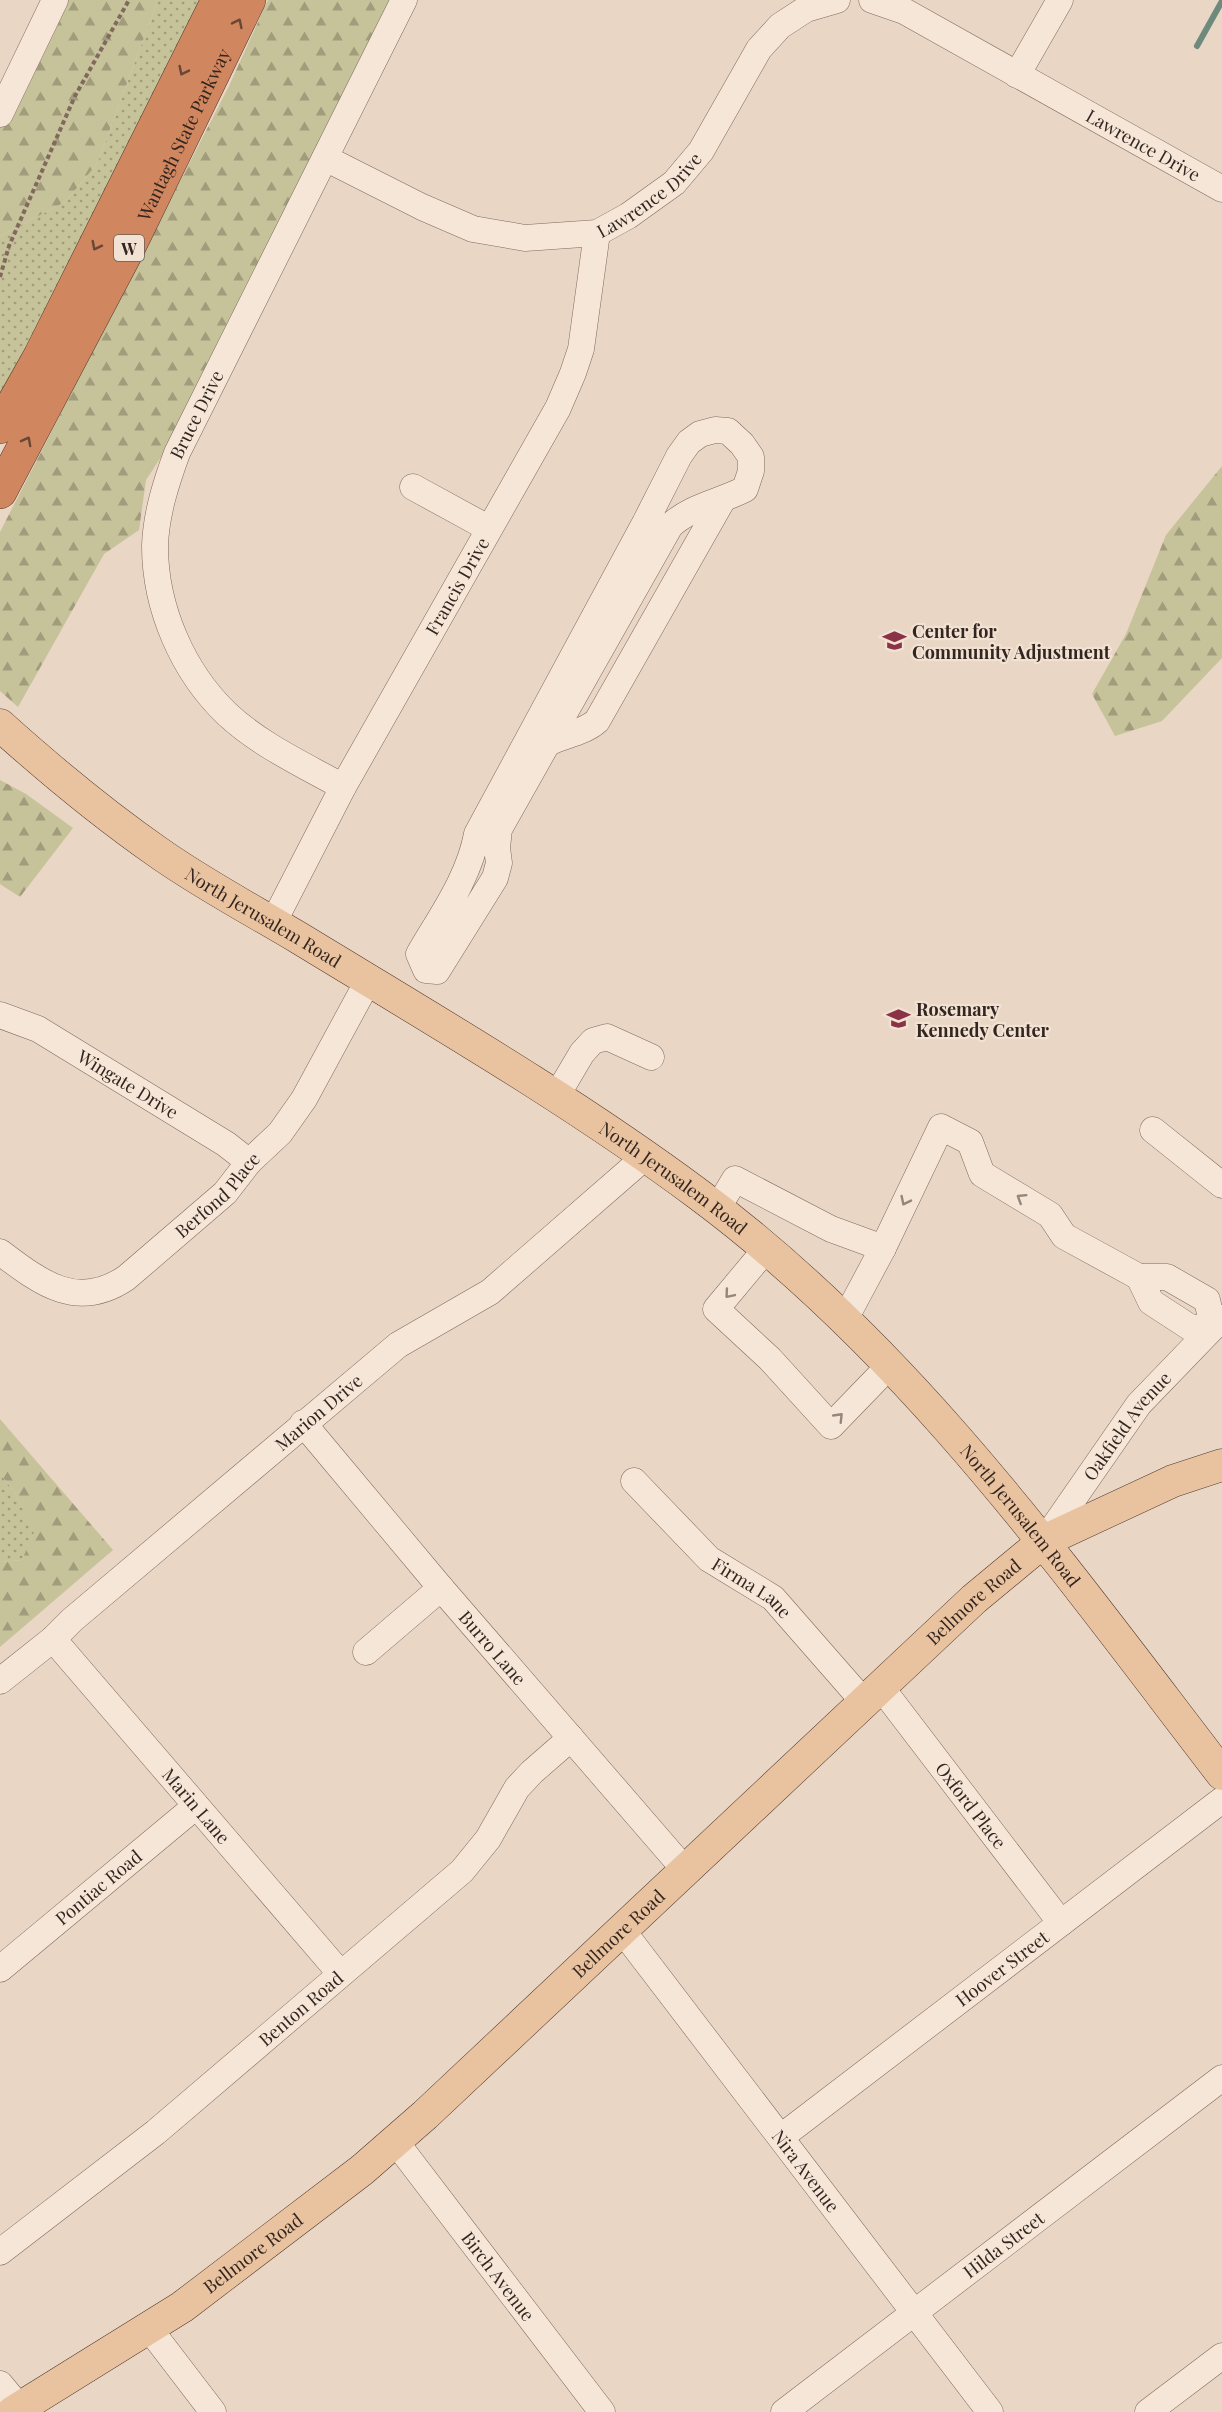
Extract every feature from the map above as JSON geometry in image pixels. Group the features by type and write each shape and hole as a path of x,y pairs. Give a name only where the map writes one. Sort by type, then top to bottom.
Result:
{"highway":[{"name":"Wantagh State Parkway","path":"0,428 40,356 218,0"},
{"name":"Wantagh State Parkway","path":"0,492 128,249 249,0"}],"main road":[{"name":"North Jerusalem Road","path":"0,725 45,765 160,854 556,1097 717,1209 766,1249 845,1318 970,1450 1044,1541 1222,1774"},
{"name":"Bellmore Road","path":"17,2410 182,2307 362,2170 425,2115 974,1599 1044,1541 1173,1482 1222,1465"}],"street":[{"path":"0,114 55,0"},
{"name":"Bruce Drive","path":"343,787 258,738 228,715 206,691 184,658 167,619 159,586 155,546 159,510 177,453 404,0"},
{"name":"Lawrence Drive","path":"325,158 422,207 473,228 525,238 597,233 628,216 674,183 701,151 759,50 780,26 806,9 837,0"},
{"name":"Lawrence Drive","path":"872,0 904,11 1222,189"},
{"path":"1017,75 1060,0"},
{"name":"Francis Drive","path":"273,923 343,787 558,408 581,349 597,233"},
{"path":"715,430 728,431 742,444 751,457 751,471 745,489 678,518 670,526 567,735 500,829 497,848 499,863 495,878 437,971 426,970 419,954 463,876 473,855 477,834 645,524 679,456 689,442 700,434 715,430"},
{"path":"413,487 488,528"},
{"path":"645,524 672,507 690,501 709,504"},
{"path":"567,735 588,729 597,721 709,504"},
{"path":"405,1004 426,970"},
{"name":"Berfond Place","path":"0,1252 29,1274 58,1289 82,1294 98,1293 126,1278 225,1193 249,1162 280,1133 304,1099 368,981"},
{"name":"Wingate Drive","path":"0,1015 38,1029 226,1144 249,1162"},
{"path":"556,1097 582,1053 593,1041 607,1037 651,1057"},
{"path":"845,1318 883,1248 941,1127 970,1142 982,1173 1050,1215 1064,1236 1139,1277 1167,1277 1207,1300 1217,1322"},
{"path":"1153,1130 1222,1185"},
{"name":"Marion Drive","path":"0,1681 53,1639 81,1612 398,1345 490,1292 645,1157"},
{"path":"717,1209 735,1179 831,1229 883,1248"},
{"path":"766,1249 716,1309 770,1359 831,1426 891,1364"},
{"name":"Oakfield Avenue","path":"1044,1541 1139,1404 1217,1322"},
{"name":"Burro Lane","path":"303,1423 441,1588 685,1870"},
{"name":"Firma Lane","path":"634,1481 708,1559 773,1598 872,1694"},
{"path":"366,1652 441,1588"},
{"name":"Marin Lane","path":"53,1639 340,1973"},
{"name":"Oxford Place","path":"872,1694 1061,1923"},
{"name":"Benton Road","path":"0,2252 156,2132 462,1871 488,1839 517,1788 571,1738"},
{"name":"Hoover Street","path":"781,2137 1222,1800"},
{"name":"Pontiac Road","path":"0,1969 196,1806"},
{"name":"Nira Avenue","path":"622,1930 990,2412"},
{"name":"Hilda Street","path":"784,2412 1222,2078"},
{"name":"Birch Avenue","path":"395,2141 602,2412"},
{"path":"148,2327 213,2412"},
{"path":"1148,2412 1222,2356"},
{"path":"0,2384 17,2410"}],"path":[{"path":"0,277 9,246 75,96 129,0"}],"green space":[{"path":"63,0 158,0 97,164 65,202 0,236 0,122"},
{"path":"158,0 203,0 0,405 0,236 65,202 97,164"},
{"path":"268,0 394,0 194,407 146,480 139,530 104,554 18,707 0,691 0,532 229,86"},
{"path":"1222,466 1222,658 1162,721 1115,736 1092,694 1126,634 1166,535"},
{"path":"0,780 26,794 73,828 20,897 0,884"},
{"path":"0,1419 113,1550 0,1647 0,1562 22,1560 34,1532 15,1493 0,1473"},
{"path":"0,1473 15,1493 35,1532 22,1560 0,1562"}],"waterway":[{"path":"1197,46 1222,1"}],"place":[{"name":"Center for Community Adjustment","path":"894,641"},
{"name":"Rosemary Kennedy Center","path":"898,1019"}]}
